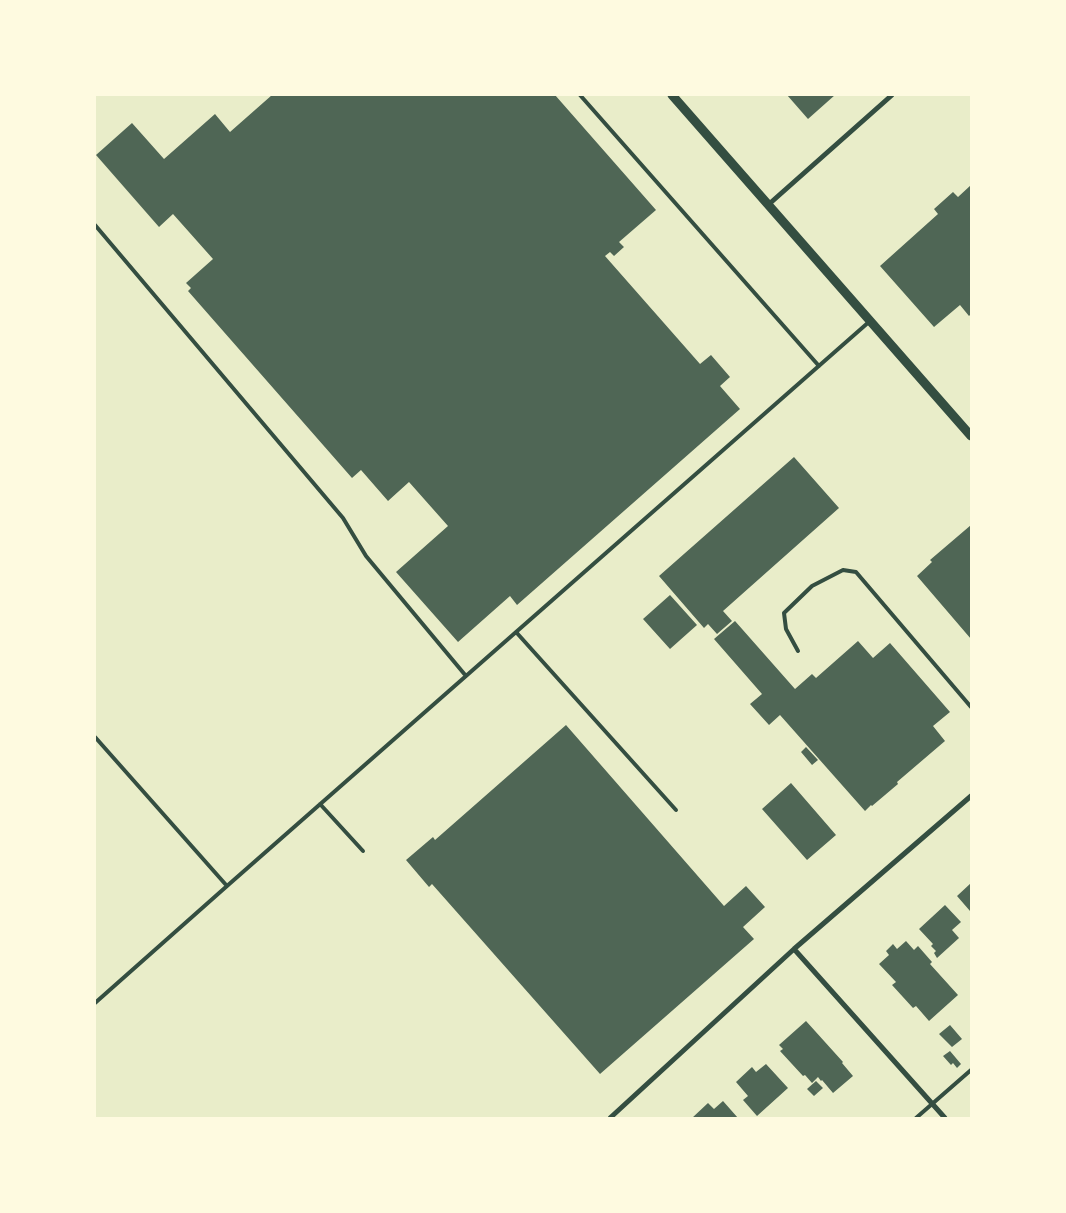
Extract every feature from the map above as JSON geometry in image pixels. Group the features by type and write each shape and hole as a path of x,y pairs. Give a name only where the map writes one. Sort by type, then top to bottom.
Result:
{"street":[{"path":"672,95 971,436"},
{"path":"768,204 892,95"},
{"path":"610,1118 794,949 971,796"},
{"path":"794,949 945,1118"}],"lane":[{"path":"580,95 819,366"},
{"path":"95,225 343,518 366,556 466,676"},
{"path":"95,1003 870,321"},
{"path":"798,651 786,629 784,614 812,586 843,570 856,572 971,707"},
{"path":"516,632 676,810"},
{"path":"95,737 226,886"},
{"path":"320,804 363,851"},
{"path":"916,1118 971,1070"}],"building":[{"path":"272,95 555,95 656,210 619,242 624,247 614,256 610,252 605,256 700,364 711,355 730,377 720,386 740,409 517,605 510,596 458,642 396,572 448,526 409,482 388,501 361,470 352,478 188,291 191,288 186,283 213,259 173,214 159,227 96,155 132,123 164,159 215,114 230,132"},
{"path":"787,95 835,95 808,119"},
{"path":"971,185 971,314 969,316 960,305 934,327 880,266 938,214 934,209 953,192 958,197"},
{"path":"794,457 839,508 723,611 732,621 717,634 708,624 704,628 659,576"},
{"path":"971,525 971,639 917,576 932,562 930,560"},
{"path":"670,595 697,625 670,649 643,619"},
{"path":"735,621 795,689 812,674 816,678 858,641 873,658 890,643 950,712 933,726 945,741 865,811 780,715 769,725 750,704 762,694 714,639"},
{"path":"566,725 724,906 746,886 765,907 743,927 754,939 600,1074 432,884 429,887 406,860 433,837 435,840"},
{"path":"806,747 818,760 812,765 801,752"},
{"path":"791,783 836,835 807,860 762,809"},
{"path":"971,883 971,910 970,911 957,896"},
{"path":"945,905 961,922 952,930 959,938 937,958 934,953 936,951 931,946 933,944 919,929"},
{"path":"906,941 914,950 918,946 932,962 930,964 958,995 929,1021 916,1006 913,1008 892,985 896,982 879,964 889,955 886,951 893,944 897,949"},
{"path":"806,1021 853,1076 833,1093 818,1077 812,1083 805,1075 803,1076 780,1051 783,1049 779,1045"},
{"path":"950,1025 962,1039 952,1047 939,1034"},
{"path":"950,1051 961,1064 957,1068 953,1063 951,1065 943,1056"},
{"path":"766,1064 788,1088 757,1116 743,1100 748,1096 736,1082 752,1067 756,1072"},
{"path":"816,1081 823,1088 814,1096 807,1089"},
{"path":"723,1101 738,1118 692,1118 708,1103 714,1109"}]}
